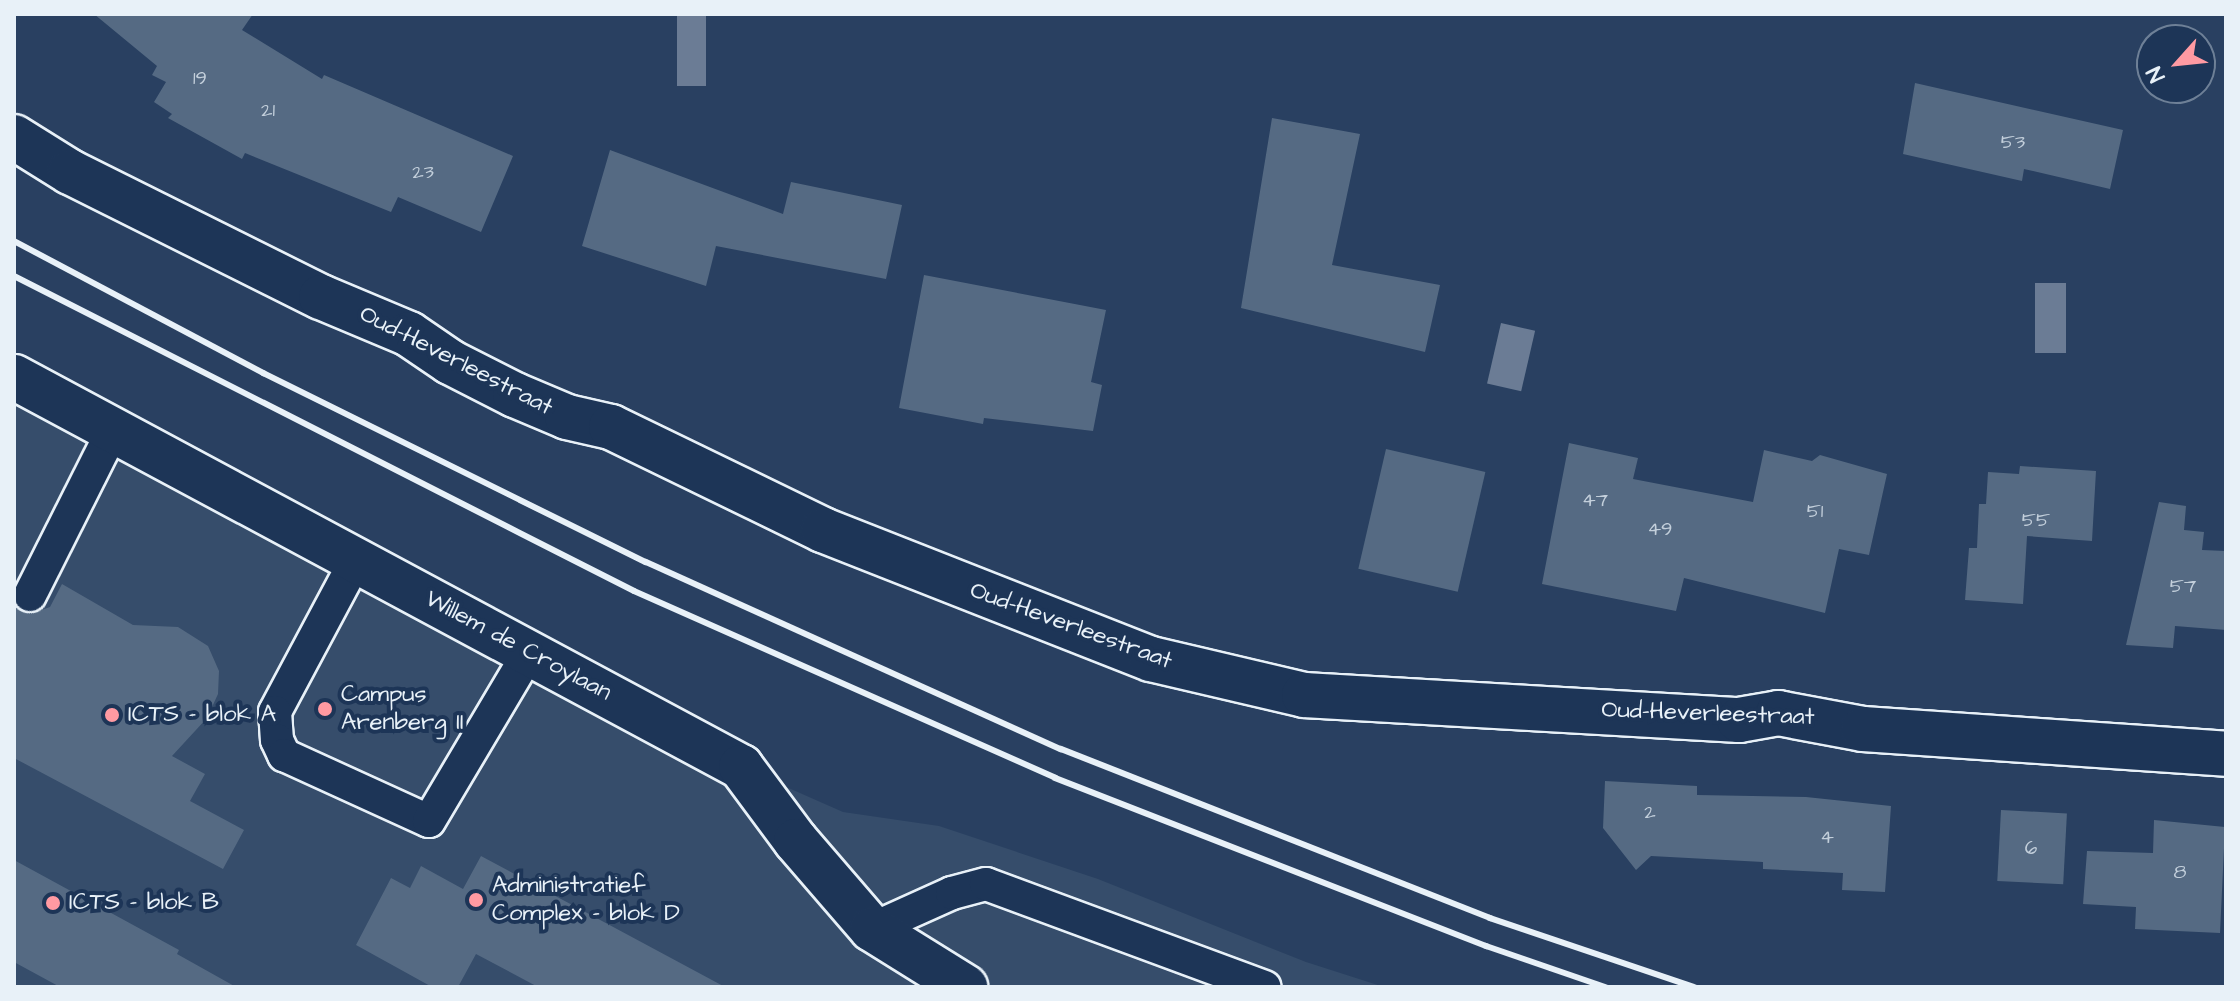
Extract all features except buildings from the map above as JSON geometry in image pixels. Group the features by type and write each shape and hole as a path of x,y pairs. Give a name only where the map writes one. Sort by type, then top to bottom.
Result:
{"street":[{"name":"Oud-Heverleestraat","path":"14,137 70,172 321,297 409,334 450,362 515,395 567,417 611,427 823,530 1151,659 1304,695 1739,720 1778,713 1863,729 2226,754"},
{"name":"Willem de Croylaan","path":"14,377 112,432 530,651 741,767 796,841 872,929 965,987"}],"lane":[{"path":"30,595 112,432"},
{"path":"356,560 275,712 277,740 284,755 429,821 530,651"},
{"path":"872,929 952,893 986,884 1265,987"}],"shaded area":[{"path":"677,14 706,14 706,86 677,86"},
{"path":"2035,283 2066,283 2066,353 2035,353"},
{"path":"1501,323 1535,331 1521,391 1487,383"},
{"name":"Campus Arenberg II","path":"14,377 741,767 843,812 939,826 1098,879 1306,962 1384,987 14,987"}],"railway":[{"path":"14,241 263,373 646,562 1061,749 1490,918 1694,987"},
{"path":"14,276 634,591 1055,778 1486,946 1605,987"}],"place":[{"name":"Campus Arenberg II","path":"325,709"},
{"name":"ICTS - blok A","path":"112,715"},
{"name":"Administratief Complex - blok D","path":"476,900"},
{"name":"ICTS - blok B","path":"53,903"}]}
